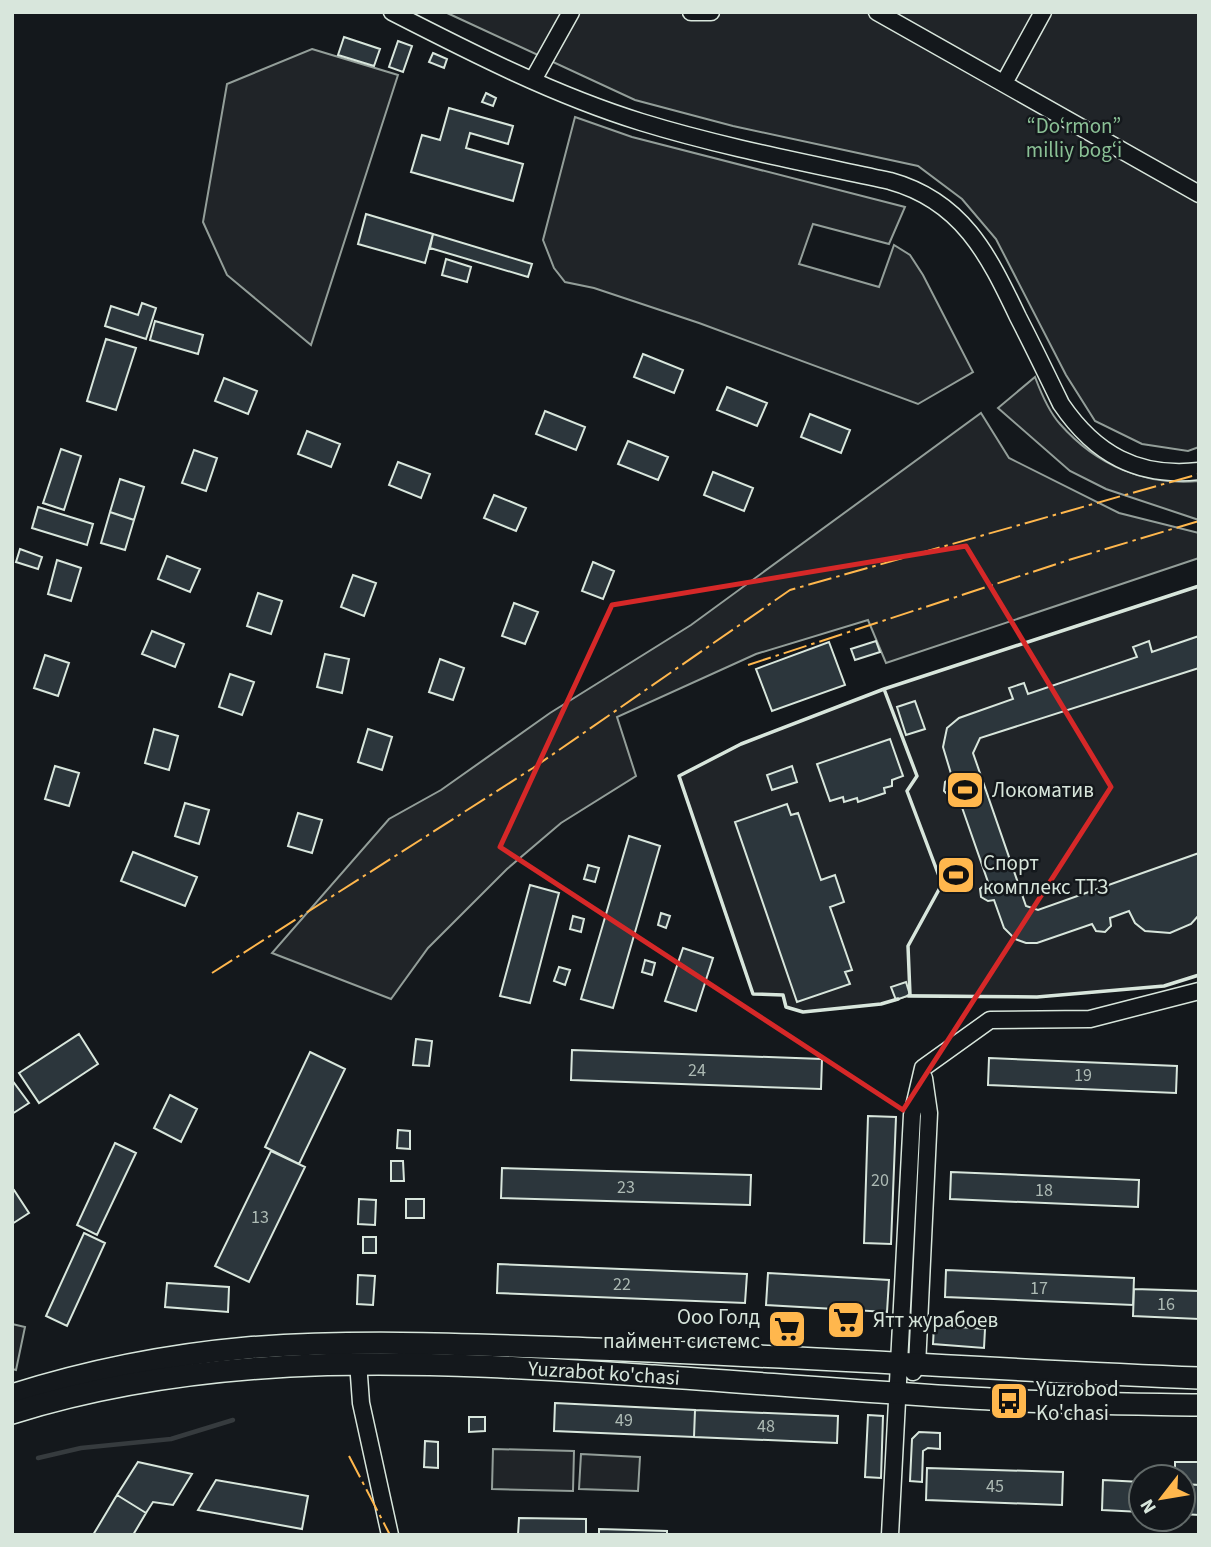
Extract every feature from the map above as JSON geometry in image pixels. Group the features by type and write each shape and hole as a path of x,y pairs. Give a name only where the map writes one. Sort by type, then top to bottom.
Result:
{"main road":[{"name":"Yuzrabot ko'chasi","path":"12,1413 25,1397 116,1368 174,1357 250,1348 308,1345 467,1345 772,1355 909,1365 1199,1378"},
{"name":"Yuzrabot ko'chasi","path":"25,1397 271,1366 358,1362 543,1369 1022,1401 1199,1405"}],"street":[{"path":"392,12 533,80 649,124 723,144 890,181 912,188 935,200 965,226 984,250 1061,404 1077,426 1109,453 1135,466 1165,472 1199,471"},
{"path":"533,80 571,12"},
{"path":"691,12 711,12"},
{"path":"877,12 1199,194"},
{"path":"1004,83 1043,12"},
{"path":"890,1535 894,1431 899,1393 909,1365 929,1113 923,1068 990,1020 1090,1020 1199,991"},
{"path":"358,1362 361,1403 390,1535"}],"highlighted area":[{"path":"966,546 1111,787 903,1110 500,847 612,605"}],"green space":[{"name":"“Do‘rmon” milliy bog‘i","path":"445,12 1199,12 1199,447 1188,451 1142,444 1095,421 1066,375 996,239 962,199 918,166 733,126 635,100"},
{"path":"312,49 398,75 311,345 227,275 203,222 227,84"},
{"path":"575,117 632,137 905,207 889,244 813,224 799,264 879,287 894,245 910,255 923,275 973,372 918,404 699,323 594,288 565,282 554,268 543,240"},
{"path":"1035,377 1049,408 1060,424 1089,451 1123,470 1141,476 1179,482 1199,481 1199,520 1106,489 1070,471 998,408"},
{"path":"981,413 1009,458 1119,513 1199,533 1199,558 886,663 868,620 756,654 617,717 636,776 561,823 507,869 428,948 391,999 272,953 389,819 441,790 550,713 691,625"},
{"name":"Спорт комплекс ТТЗ","path":"1199,586 1199,975 1164,986 1037,997 911,995 881,1004 803,1012 786,1007 783,995 753,994 679,776 741,744 884,689"},
{"path":"12,1324 25,1327 16,1370 12,1369"},
{"path":"493,1449 574,1451 573,1491 492,1489"},
{"path":"581,1454 640,1457 638,1491 579,1489"}],"building":[{"path":"344,37 380,49 374,66 338,55"},
{"path":"398,41 412,46 403,72 389,67"},
{"path":"433,53 447,59 444,68 429,62"},
{"path":"486,93 496,98 493,106 482,102"},
{"path":"449,108 513,126 508,144 470,133 466,148 523,164 513,201 411,172 422,135 440,140"},
{"path":"366,214 433,234 425,263 358,244"},
{"path":"433,234 532,264 528,277 430,248"},
{"path":"446,259 471,267 467,282 442,275"},
{"path":"142,303 156,308 146,339 105,326 111,306 138,315"},
{"path":"155,321 203,335 198,354 150,340"},
{"path":"106,339 136,348 116,410 87,401"},
{"path":"643,354 683,370 674,393 634,377"},
{"path":"224,378 257,391 248,414 215,401"},
{"path":"727,387 767,403 757,426 717,410"},
{"path":"545,411 585,427 576,450 536,434"},
{"path":"810,414 850,430 841,453 801,437"},
{"path":"307,431 340,444 331,467 298,454"},
{"path":"628,441 668,457 658,480 618,464"},
{"path":"61,449 81,456 64,510 43,503"},
{"path":"194,450 217,458 206,491 182,483"},
{"path":"398,462 430,474 421,498 389,485"},
{"path":"713,472 753,488 744,511 704,495"},
{"path":"120,479 144,487 134,520 110,512"},
{"path":"494,495 526,508 516,531 484,518"},
{"path":"38,507 93,524 87,545 32,528"},
{"path":"110,512 134,520 125,550 101,543"},
{"path":"20,549 42,557 38,569 16,562"},
{"path":"167,556 200,569 190,592 158,579"},
{"path":"57,560 81,568 71,601 48,594"},
{"path":"593,562 614,571 603,599 582,591"},
{"path":"353,575 376,583 364,616 341,607"},
{"path":"258,593 282,601 271,634 247,626"},
{"path":"514,603 538,612 525,644 502,636"},
{"path":"152,631 184,644 175,667 142,654"},
{"name":"Локоматив","path":"1199,636 1199,668 980,738 973,753 1026,906 1038,910 1199,853 1199,915 1191,924 1170,933 1145,931 1135,923 1129,911 1110,918 1111,926 1105,932 1096,931 1092,924 1037,943 1015,939 1004,928 994,900 988,901 981,897 980,889 988,882 958,796 949,796 944,791 945,782 952,777 943,747 947,728 959,718 1013,699 1009,688 1024,683 1028,694 1137,657 1133,647 1149,641 1152,652"},
{"path":"876,641 880,652 855,660 851,649"},
{"path":"829,642 845,685 772,711 756,669"},
{"path":"325,654 349,659 342,693 317,687"},
{"path":"45,655 69,663 58,696 34,688"},
{"path":"440,659 464,668 453,700 429,692"},
{"path":"230,674 254,682 242,715 219,707"},
{"path":"915,701 925,729 906,735 897,707"},
{"path":"154,729 178,736 169,770 145,763"},
{"path":"368,729 392,737 382,770 358,762"},
{"path":"890,739 903,776 892,780 892,786 884,788 885,793 858,802 857,798 844,802 843,797 830,801 817,764"},
{"path":"55,766 79,773 69,806 45,799"},
{"path":"792,766 797,782 772,790 767,775"},
{"path":"185,803 209,810 199,844 175,836"},
{"path":"787,804 791,815 798,813 821,880 835,875 844,902 830,907 852,970 845,972 850,984 797,1002 735,822"},
{"path":"298,813 322,820 312,853 288,846"},
{"path":"629,836 660,846 613,1008 581,999"},
{"path":"133,852 197,877 185,906 121,881"},
{"path":"588,865 599,868 595,882 584,879"},
{"path":"530,885 559,893 530,1003 500,996"},
{"path":"661,913 670,916 666,928 658,925"},
{"path":"573,916 584,919 581,932 570,929"},
{"path":"683,948 713,958 696,1011 665,1001"},
{"path":"645,960 655,963 652,975 642,972"},
{"path":"559,967 570,970 565,985 554,981"},
{"path":"906,982 910,995 896,1000 891,987"},
{"path":"79,1034 98,1064 39,1103 19,1073"},
{"path":"416,1039 432,1041 429,1066 413,1065"},
{"path":"572,1050 822,1059 821,1089 571,1080"},
{"path":"310,1052 345,1069 299,1164 265,1147"},
{"path":"989,1058 1177,1066 1176,1093 988,1085"},
{"path":"12,1080 29,1103 12,1114"},
{"path":"170,1095 197,1109 181,1142 154,1128"},
{"path":"868,1116 896,1117 891,1244 864,1243"},
{"path":"398,1130 410,1131 410,1149 397,1148"},
{"path":"115,1143 136,1153 97,1235 77,1225"},
{"path":"271,1151 305,1167 249,1282 215,1266"},
{"path":"391,1161 403,1161 404,1181 391,1181"},
{"path":"502,1168 751,1175 750,1205 501,1198"},
{"path":"951,1172 1139,1180 1138,1207 950,1199"},
{"path":"14,1190 29,1213 12,1224 12,1191"},
{"path":"359,1199 376,1200 375,1225 358,1224"},
{"path":"406,1199 424,1199 424,1218 406,1218"},
{"path":"84,1233 105,1243 67,1326 46,1316"},
{"path":"363,1237 376,1237 376,1253 363,1253"},
{"path":"498,1264 747,1274 745,1303 497,1293"},
{"path":"946,1270 1134,1278 1133,1305 945,1297"},
{"path":"768,1273 889,1280 887,1312 766,1305"},
{"path":"358,1275 375,1276 373,1305 357,1304"},
{"path":"167,1283 229,1287 228,1312 165,1307"},
{"path":"1134,1289 1199,1291 1199,1319 1133,1316"},
{"path":"779,1323 805,1325 805,1333 778,1332"},
{"path":"934,1325 985,1329 984,1348 933,1344"},
{"path":"555,1403 695,1410 694,1437 554,1431"},
{"path":"695,1410 838,1416 837,1443 694,1437"},
{"path":"868,1415 883,1416 881,1478 865,1477"},
{"path":"469,1417 485,1417 485,1431 469,1432"},
{"path":"919,1432 940,1433 940,1449 928,1448 923,1451 922,1482 910,1481 912,1439"},
{"path":"425,1441 438,1442 438,1468 424,1467"},
{"path":"138,1462 192,1474 173,1505 153,1502 146,1513 117,1495"},
{"path":"1199,1462 1199,1485 1197,1463 1175,1463"},
{"path":"927,1468 1063,1472 1062,1505 926,1500"},
{"path":"216,1480 308,1496 302,1529 198,1510"},
{"path":"1103,1480 1127,1481 1127,1511 1102,1510"},
{"path":"1197,1485 1199,1485 1197,1515"},
{"path":"117,1495 146,1513 133,1535 93,1535"},
{"path":"519,1518 586,1519 586,1535 518,1535"},
{"path":"599,1529 667,1531 667,1535 599,1535"}],"waterway":[{"path":"38,1458 81,1448 171,1439 233,1420"}],"wall":[{"path":"910,995 908,946 942,884 907,791 917,776 884,689 1199,586"},
{"path":"884,689 741,744 679,776 753,994 783,995 786,1007 803,1012 881,1004 898,999"},
{"path":"908,996 1037,997 1164,986 1199,975"}],"power":[{"path":"212,973 533,768 790,590 1199,474"},
{"path":"748,665 1072,559 1199,521"},
{"path":"349,1456 390,1535"}],"place":[{"name":"Локоматив","path":"965,790"},
{"name":"Спорт комплекс ТТЗ","path":"956,875"},
{"name":"Ятт журабоев","path":"846,1320"},
{"name":"Ооо Голд паймент системс","path":"787,1329"},
{"name":"Yuzrobod Ko'chasi","path":"1009,1401"}]}
